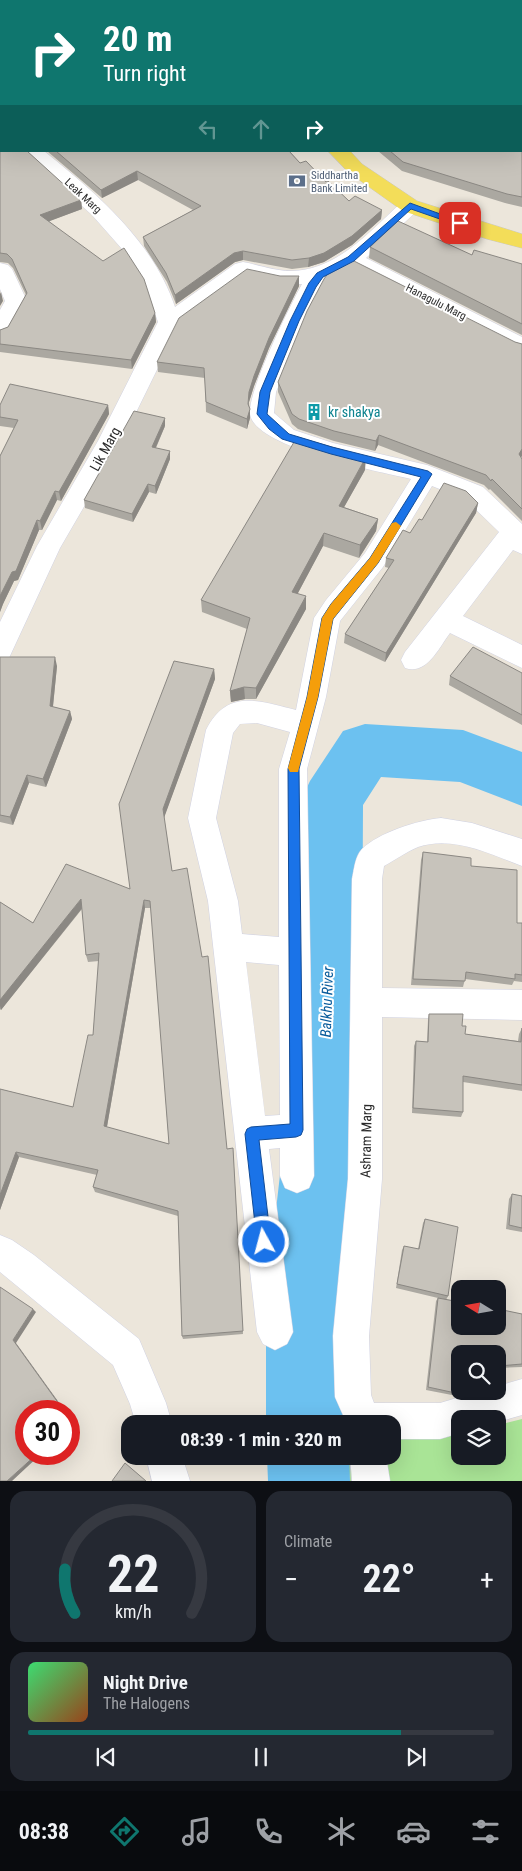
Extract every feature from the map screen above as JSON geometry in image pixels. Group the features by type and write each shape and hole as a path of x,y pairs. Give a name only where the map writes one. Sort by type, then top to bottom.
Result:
{"main road":[{"path":"339,152 355,168 410,206 494,234 522,241"}],"street":[{"name":"Leak Marg","path":"32,152 85,195 132,245 155,283 168,322"},
{"path":"168,322 243,269 292,279 320,275 351,259 410,206"},
{"name":"Hanagulu Marg","path":"351,259 522,346"},
{"path":"0,270 4,274 16,301 0,330"},
{"path":"320,275 312,286 294,321 265,392 262,414 286,436 331,451 428,474 474,493 518,538 446,619 414,660"},
{"name":"Lik Marg","path":"0,650 49,546 109,443 168,322"},
{"path":"297,1176 293,769 313,697 327,618 374,560 428,474"},
{"path":"446,619 522,657"},
{"path":"275,1332 223,901 202,818 220,730 230,716 242,712 257,712 305,724"},
{"name":"Ashram Marg","path":"361,1415 353,1397 351,1336 365,1178 368,1002 367,879 371,859 398,841 423,831 463,832 522,853"},
{"path":"228,947 294,952"},
{"path":"368,1002 522,1004"},
{"path":"251,1134 296,1130"},
{"path":"0,1252 22,1267 126,1352 151,1415"},
{"name":"Ashram Marg","path":"401,1422 440,1421 522,1397"},
{"path":"167,1465 171,1481"},
{"path":"369,1465 371,1481"}],"green space":[{"path":"522,1419 522,1481 350,1481 348,1465 401,1465 401,1434 451,1431 451,1465 506,1465 506,1423"}],"building":[{"path":"0,152 28,152 81,200 40,215 103,261 124,248 144,279 155,313 131,360 0,344 0,330 8,327 27,293 12,259 7,254 0,253"},
{"path":"57,152 290,152 300,163 306,161 326,182 328,181 349,201 355,196 382,210 352,236 324,253 309,258 292,260 243,251 234,253 175,295 166,273 143,237 201,206 137,171 101,190"},
{"path":"391,152 522,152 522,197 507,194 403,162"},
{"path":"398,221 472,255 474,250 522,264 522,324 370,247"},
{"path":"352,260 522,344 522,449 519,454 522,459 522,509 486,475 379,435 376,441 334,431 299,419 292,414 278,382 307,311 324,279 331,269"},
{"path":"247,269 280,276 299,276 269,338 254,376 249,392 248,404 250,409 247,419 206,402 204,368 157,362 179,318"},
{"path":"10,384 108,405 59,492 55,491 40,521 37,520 16,571 12,572 0,596 0,456 18,420 0,417 0,405"},
{"path":"134,411 165,418 152,447 170,451 155,486 148,484 132,514 84,500"},
{"path":"297,437 366,457 339,506 378,519 360,545 324,533 292,592 306,596 256,688 244,687 230,691 250,618 201,600"},
{"path":"444,483 466,491 478,503 386,653 345,634 394,560 386,558 403,530 410,533 419,519 422,520"},
{"path":"473,647 522,673 522,715 450,676"},
{"path":"0,657 55,657 50,706 70,711 43,779 27,775 10,817 0,815"},
{"path":"174,661 214,669 163,809 172,871 187,868 202,957 208,956 227,1149 233,1148 243,1331 182,1336 178,1211 93,1187 98,1170 16,1152 0,1195 0,1089 73,1107 88,1035 93,1035 99,953 86,955 81,899 0,1000 0,902 33,923 66,864 130,889 119,804","holes":["144,900 150,901 169,1144 104,1126"]},
{"path":"423,852 471,858 471,866 517,870 517,923 522,923 522,975 515,974 515,979 466,972 465,981 413,979"},
{"path":"429,1014 463,1014 462,1026 466,1026 465,1034 521,1042 522,1028 522,1085 463,1076 463,1112 413,1108 416,1041 428,1042"},
{"path":"512,1194 522,1196 522,1228 509,1225"},
{"path":"425,1219 458,1227 448,1296 397,1284 404,1246 419,1249"},
{"path":"0,1287 33,1309 13,1340 56,1400 15,1400 15,1465 25,1465 7,1481 0,1481"},
{"path":"438,1298 451,1300 451,1335 506,1335 506,1311 522,1314 522,1364 506,1365 506,1345 451,1345 451,1392 428,1387"},
{"path":"124,1465 127,1465 146,1481 112,1481"}],"waterway":[{"name":"Balkhu River","path":"306,1415 305,1299 320,1139 328,1004 332,800 365,750 463,756 522,779"},
{"name":"Balkhu River","path":"308,1465 309,1481"}],"slow traffic":[{"path":"294,768 313,697 327,618 374,560 396,526"}],"place":[{"name":"Siddhartha Bank Limited","path":"297,181"},
{"name":"kr shakya","path":"314,412"}],"route":[{"path":"264,1242 251,1134 296,1130 293,769 313,697 327,618 374,560 428,474 331,451 286,436 262,414 265,392 294,321 312,286 320,275 351,259 410,206 460,223"}]}
